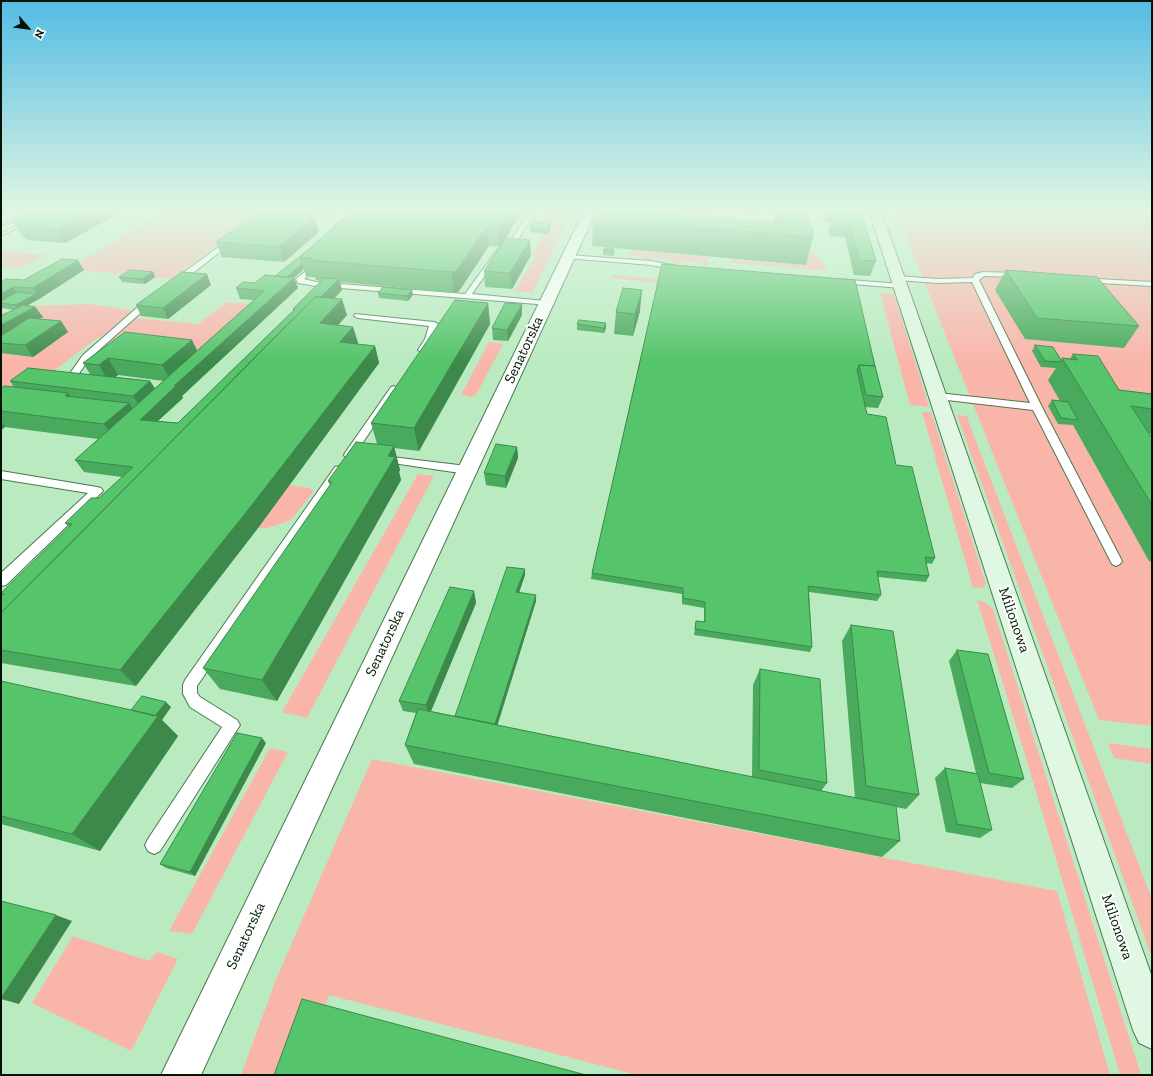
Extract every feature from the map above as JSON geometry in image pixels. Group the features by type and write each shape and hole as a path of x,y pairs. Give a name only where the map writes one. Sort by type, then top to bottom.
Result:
{"street":[{"name":"Senatorska","path":"181,1075 566,261"},
{"name":"Milionowa","path":"892,261 1152,1030"}],"lane":[{"path":"171,285 204,261"},
{"path":"319,261 300,279 301,281 316,284 546,303"},
{"path":"468,296 492,261"},
{"path":"618,261 686,268"},
{"path":"831,280 899,282 975,280 978,276 983,274 1026,276"},
{"path":"1074,279 1152,284"},
{"path":"975,280 1037,407 1116,561"},
{"path":"73,376 86,357 145,304 158,295"},
{"path":"358,316 434,324 429,339 416,358"},
{"path":"154,845 232,724 194,702 190,694 190,685 402,378"},
{"path":"938,396 1037,407"},
{"path":"349,454 467,470"},
{"path":"1,475 97,491 1,581"}],"shaded area":[{"path":"1,261 35,261 22,268 1,266"},
{"path":"81,261 195,261 171,279 68,269"},
{"path":"532,261 548,261 532,293 515,291"},
{"path":"673,261 681,261 680,265 673,265"},
{"path":"683,261 708,261 707,266 703,267 703,263"},
{"path":"733,261 759,261 805,265 804,261 821,261 824,264 826,271 733,263"},
{"path":"916,261 1152,261 1152,726 1099,720"},
{"path":"613,275 659,279 658,283 611,278"},
{"path":"880,293 894,294 929,407 910,405"},
{"path":"227,302 263,305 207,353 114,343 101,337 97,338 13,402 18,403 1,415 1,312 22,312 32,306 89,304 145,312 137,318 198,324"},
{"path":"489,342 503,344 476,395 471,397 461,395"},
{"path":"922,412 931,412 986,584 982,588 973,588"},
{"path":"957,415 967,416 1152,899 1152,958"},
{"path":"418,474 434,476 307,718 282,712"},
{"path":"289,485 310,488 314,491 289,521 267,528 258,528"},
{"path":"977,600 984,602 993,609 1141,1075 1120,1075 1026,758"},
{"path":"1108,743 1152,749 1152,764 1114,758"},
{"path":"270,748 288,752 192,934 169,931"},
{"path":"372,759 1057,891 1110,1075 637,1075 329,995 298,1075 241,1075 275,982"},
{"path":"73,936 149,961 157,952 178,959 131,1051 32,1003"}],"building":[{"path":"58,261 76,261 33,288 13,287 1,294 1,282 6,279 24,280"},
{"path":"294,261 301,261 302,264 287,277 275,276"},
{"path":"323,261 463,261 456,271 451,272"},
{"path":"491,261 517,261 510,273 484,271"},
{"path":"662,264 855,280 875,366 859,365 857,370 867,414 886,417 896,465 912,467 935,558 925,557 929,576 877,571 881,595 808,586 812,647 695,629 696,621 705,622 705,602 683,598 683,588 592,573"},
{"path":"130,270 153,272 142,279 119,277"},
{"path":"1006,270 1097,277 1139,326 1037,318"},
{"path":"182,272 207,274 163,308 136,305"},
{"path":"265,275 294,278 174,386 176,386 140,420 178,423 295,309 293,309 324,278 339,279 321,297 315,297 1,613 1,596 4,594 1,593 72,524 65,523 91,498 99,498 133,467 75,460 264,291 236,288 243,282 255,283"},
{"path":"383,287 412,290 407,296 378,293"},
{"path":"623,288 642,290 635,314 616,312"},
{"path":"17,292 36,294 16,305 1,303 1,301"},
{"path":"315,297 342,299 320,323 353,327 340,342 375,346 248,510 120,670 1,650 1,613"},
{"path":"455,300 488,303 414,428 371,423"},
{"path":"505,303 522,304 507,330 492,328"},
{"path":"23,305 35,307 1,325 1,316"},
{"path":"29,318 61,321 25,345 1,343 1,336"},
{"path":"579,320 606,323 604,328 577,324"},
{"path":"125,332 192,340 162,365 108,358 99,365 83,363"},
{"path":"1035,345 1053,347 1061,360 1060,362 1045,361"},
{"path":"1073,354 1098,356 1119,390 1152,394 1152,409 1131,406 1152,438 1152,505 1062,358 1078,360"},
{"path":"859,365 875,366 883,397 866,395"},
{"path":"28,368 150,381 133,396 10,381"},
{"path":"5,386 68,393 65,396 129,403 104,424 1,411 1,388"},
{"path":"1052,400 1068,402 1078,420 1061,418"},
{"path":"356,442 394,446 388,456 395,457 262,680 203,668 332,482 328,481"},
{"path":"496,444 517,447 505,476 484,473"},
{"path":"507,567 525,569 516,592 536,595 495,724 455,716"},
{"path":"450,587 474,591 426,705 399,701"},
{"path":"851,625 893,631 919,795 866,786"},
{"path":"957,650 988,654 1024,779 989,773"},
{"path":"760,669 820,679 827,783 759,770"},
{"path":"1,681 158,716 72,834 1,816"},
{"path":"142,696 166,702 155,716 131,710"},
{"path":"418,709 896,806 900,841 405,745"},
{"path":"237,733 262,738 190,872 160,864"},
{"path":"945,768 978,774 992,830 957,824"},
{"path":"1,901 56,915 1,998"},
{"path":"302,999 586,1075 274,1075"}]}
